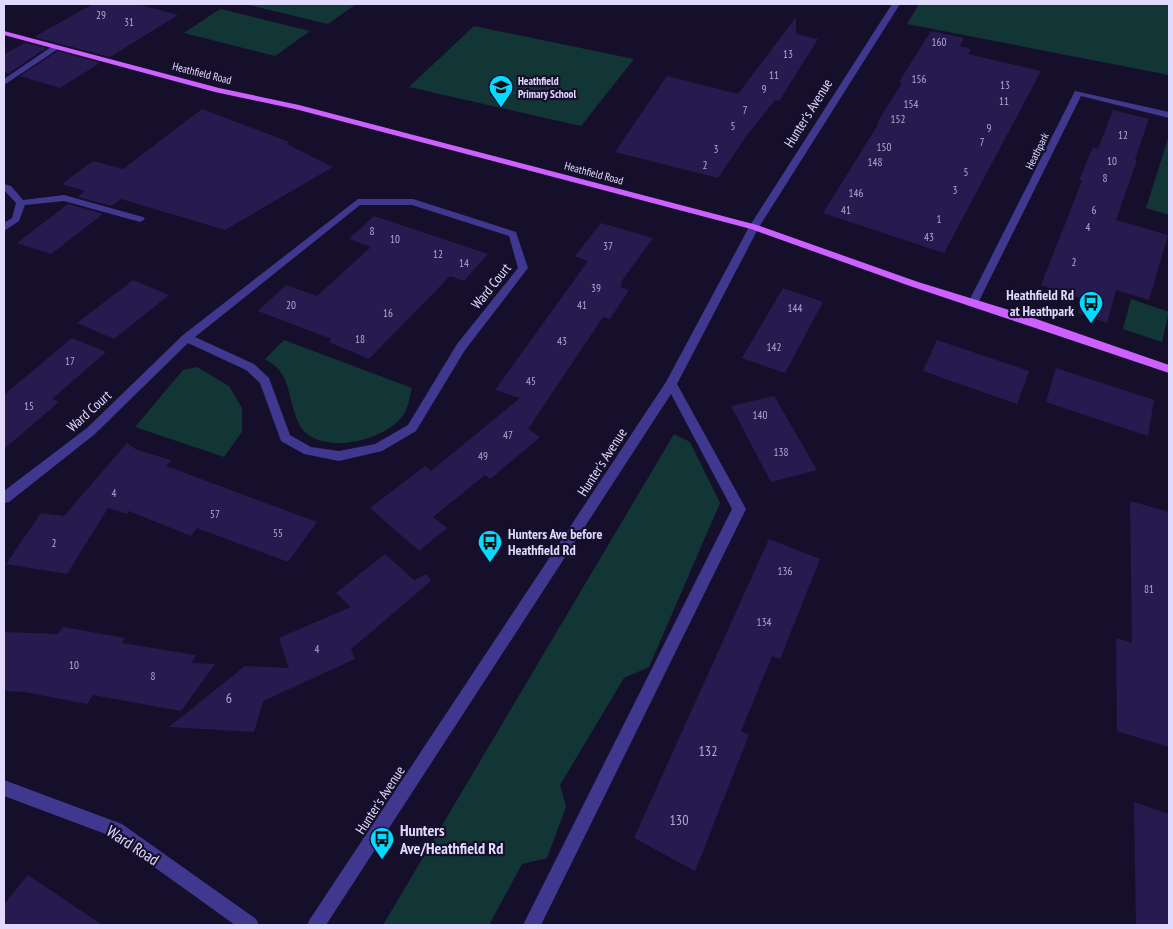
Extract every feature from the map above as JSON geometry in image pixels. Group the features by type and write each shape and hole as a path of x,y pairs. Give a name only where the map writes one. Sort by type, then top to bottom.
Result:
{"main road":[{"name":"Heathfield Road","path":"4,33 218,90 296,107 754,227 914,284 1169,369"}],"street":[{"name":"Hunter's Avenue","path":"316,925 671,384 754,227 896,4"},
{"path":"4,83 57,47"},
{"name":"Heathpark","path":"973,303 1078,93 1169,115"},
{"path":"4,187 8,188 21,202"},
{"path":"21,202 64,198 140,219"},
{"path":"4,228 16,219 21,202"},
{"name":"Ward Court","path":"4,498 91,431 187,338 358,202 413,202 513,234 524,268 461,347 412,428 378,448 339,456 308,451 284,438 265,381 250,367 187,338"},
{"path":"532,925 739,509 671,384"},
{"name":"Ward Road","path":"4,788 116,830 250,925"}],"green space":[{"path":"245,4 356,4 328,24"},
{"path":"919,4 1169,4 1169,75 907,24"},
{"path":"220,9 310,31 275,56 184,33"},
{"path":"474,26 634,59 581,126 409,87"},
{"path":"1169,140 1169,215 1146,208"},
{"path":"1131,299 1169,312 1162,342 1123,329"},
{"path":"284,340 412,388 404,414 396,423 384,431 356,441 327,442 314,438 304,431 296,418 284,377 277,367 265,359"},
{"path":"197,367 229,386 242,408 242,432 224,457 135,427 183,370"},
{"path":"674,434 690,442 720,503 649,667 624,678 560,785 566,807 547,858 522,864 489,925 383,925"}],"building":[{"path":"93,4 137,4 178,15 110,57 34,37"},
{"path":"796,17 796,34 818,39 779,101 775,100 747,135 718,178 615,152 667,76 738,94"},
{"path":"931,31 964,38 960,46 971,49 968,54 1041,71 944,253 823,213 879,123 877,123 902,83 899,82"},
{"path":"25,43 46,48 9,73 4,72 4,54"},
{"path":"58,51 100,63 60,88 20,76"},
{"path":"202,109 289,142 287,144 333,167 225,230 121,199 112,206 78,197 85,191 62,184 93,161 123,169"},
{"path":"1113,110 1149,119 1116,220 1168,235 1149,300 1116,290 1107,323 1078,313 1083,299 1041,285 1082,181 1079,180 1093,147 1098,149"},
{"path":"68,204 103,214 51,254 17,243"},
{"path":"374,216 488,254 464,281 450,276 369,359 329,342 332,339 258,311 286,285 317,296 371,247 349,239"},
{"path":"601,223 653,238 621,282 623,283 620,287 629,290 610,319 603,317 528,429 540,437 490,479 485,475 433,517 447,528 419,551 370,508 425,466 431,471 520,398 495,390 588,261 575,256"},
{"path":"133,280 169,295 114,339 77,323"},
{"path":"783,288 823,302 785,373 742,358"},
{"path":"72,338 106,352 52,399 59,402 4,449 4,395"},
{"path":"937,340 1029,371 1017,404 923,371"},
{"path":"1056,368 1154,400 1148,436 1046,402"},
{"path":"774,396 817,470 771,482 731,406"},
{"path":"127,443 137,450 171,460 166,466 317,522 288,562 197,528 191,536 129,511 127,514 108,508 67,574 6,564 41,513 64,516"},
{"path":"1130,501 1169,512 1169,747 1117,731 1116,638 1132,643"},
{"path":"769,539 820,559 780,659 772,656 741,731 749,735 695,871 634,838"},
{"path":"385,554 414,580 427,574 431,581 351,649 355,659 263,701 254,732 169,727 245,666 289,668 279,638 351,607 336,593"},
{"path":"63,627 125,638 122,643 196,655 192,663 215,664 181,711 93,695 87,704 25,692 4,691 4,632 58,634"},
{"path":"1134,802 1169,814 1169,925 1136,925"},
{"path":"28,875 102,925 4,925 4,904"}],"place":[{"name":"Heathfield Primary School","path":"501,108"},
{"name":"Heathfield Rd at Heathpark","path":"1091,324"},
{"name":"Hunters Ave before Heathfield Rd","path":"490,563"},
{"name":"Hunters Ave/Heathfield Rd","path":"382,860"}]}
